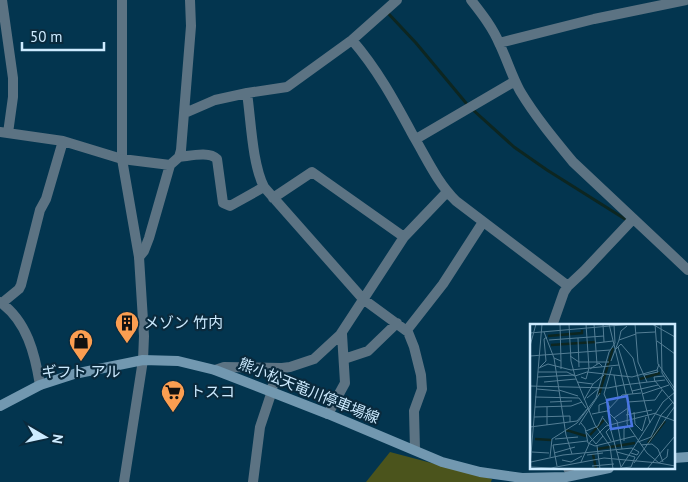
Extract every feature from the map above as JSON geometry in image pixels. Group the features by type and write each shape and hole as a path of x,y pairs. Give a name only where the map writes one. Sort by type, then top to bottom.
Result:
{"main road":[{"name":"熊小松天竜川停車場線","path":"0,406 40,385 74,374 143,360 178,361 215,370 272,391 442,462 480,472 522,478 568,476 599,470"}],"street":[{"path":"2,0 13,78 13,97 4,133 64,140 122,159 170,165"},
{"path":"122,0 122,159 139,257 144,336 143,360 124,482"},
{"path":"179,157 185,113 191,26 190,0"},
{"path":"185,113 216,100 247,92 287,87 352,40 397,0"},
{"path":"470,0 485,18 500,43 515,81 543,125 563,150 687,268"},
{"path":"500,43 636,5 686,0"},
{"path":"352,40 380,76 431,169 447,192 483,222 568,286"},
{"path":"416,139 515,81"},
{"path":"247,92 254,150 264,187 363,299 406,330 414,348 421,375 422,389 414,411 415,450"},
{"path":"40,385 37,365 28,337 14,314 1,303 19,290 21,285 40,210 46,199 64,140"},
{"path":"139,257 144,251 149,238 170,165 179,157 214,156 217,159 223,203 225,205 230,206 264,187"},
{"path":"273,198 312,172 404,237"},
{"path":"215,370 224,367 290,367 314,359 342,334 404,237 447,192"},
{"path":"553,324 568,286 633,218"},
{"path":"406,330 443,284 483,222"},
{"path":"344,359 368,351 397,323"},
{"path":"328,414 345,383 342,334"},
{"path":"253,482 260,427 272,391 275,368"}],"green space":[{"path":"390,452 492,479 491,482 366,482"}],"waterway":[{"path":"386,11 416,43 466,103"},
{"path":"472,109 514,147 625,219"}],"place":[{"name":"メゾン 竹内","path":"127,344"},
{"name":"ギフト アル","path":"81,362"},
{"name":"トスコ","path":"173,413"}]}
